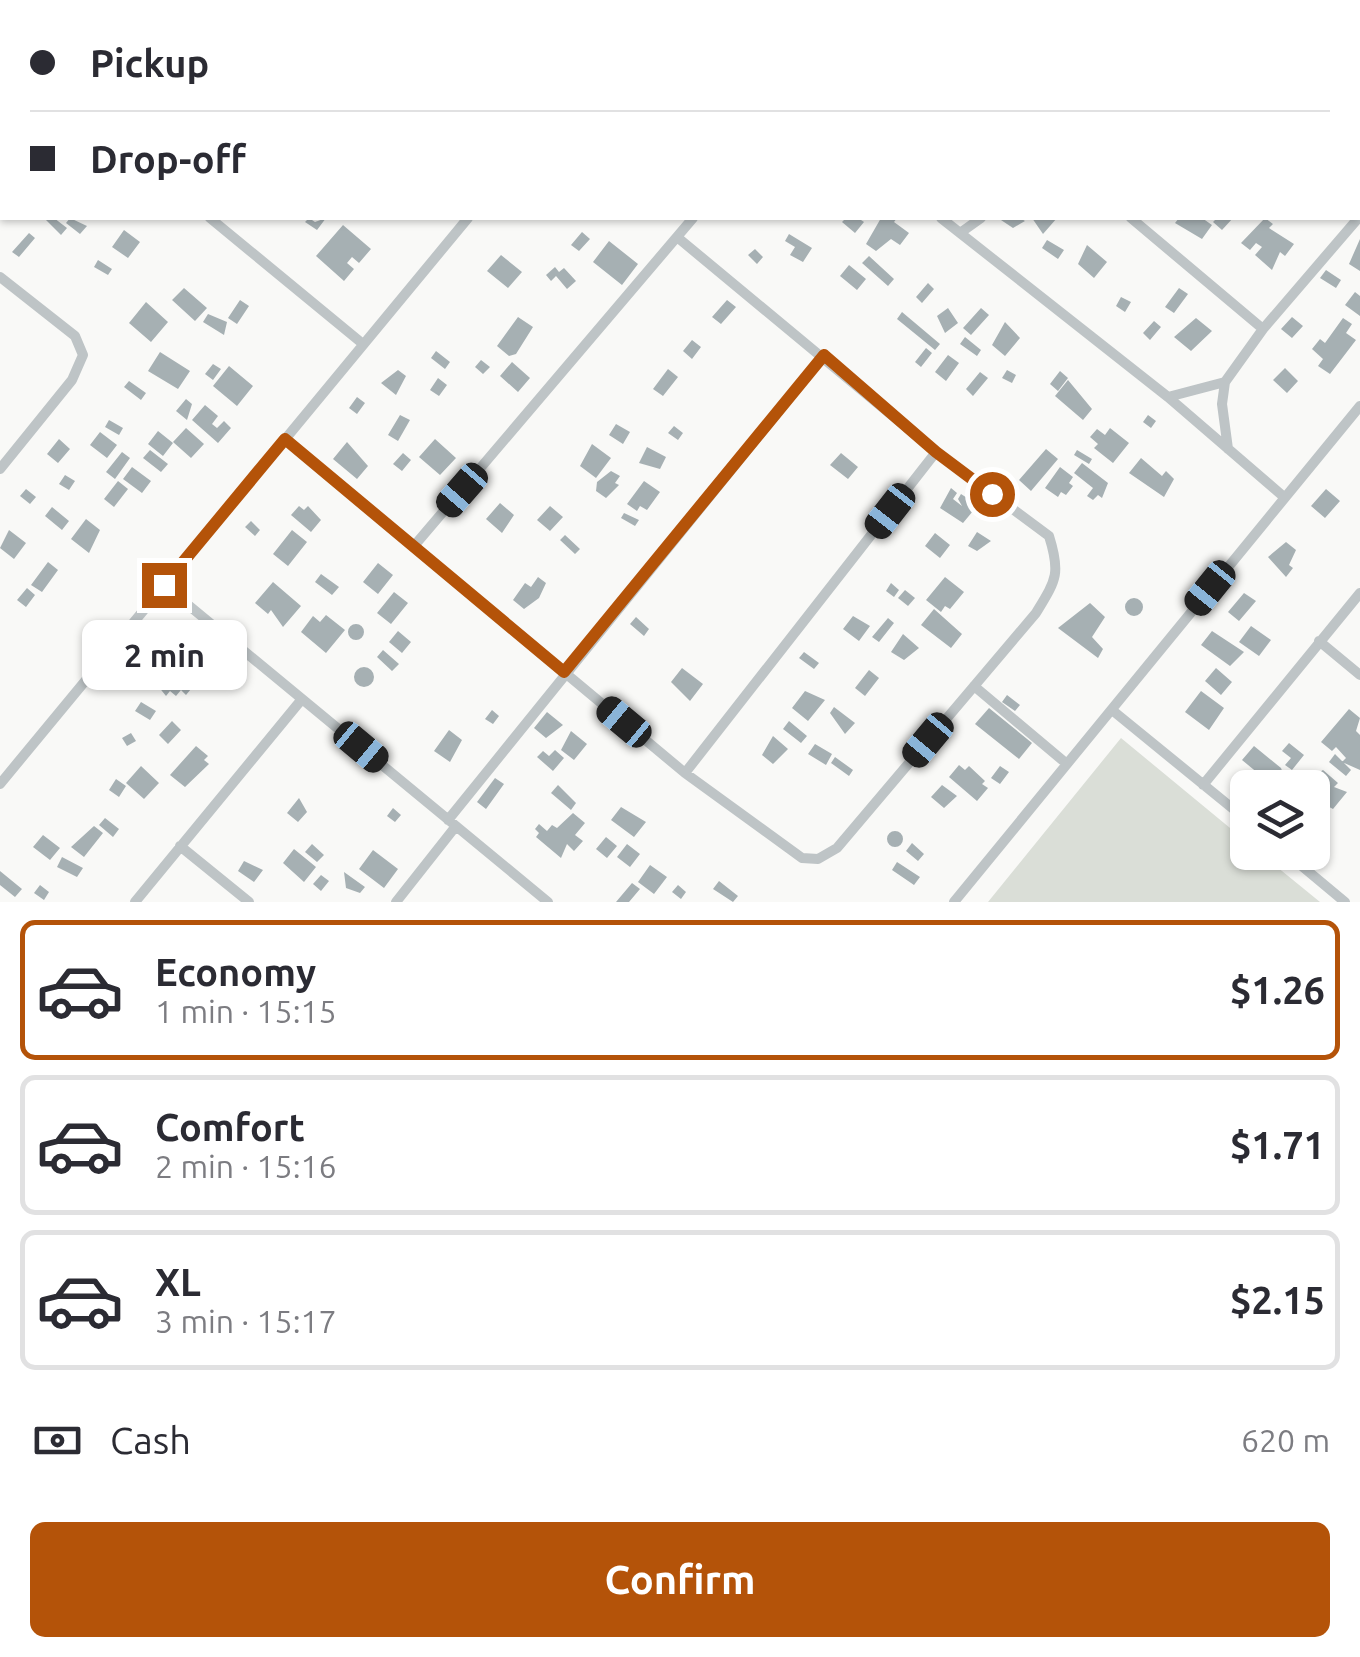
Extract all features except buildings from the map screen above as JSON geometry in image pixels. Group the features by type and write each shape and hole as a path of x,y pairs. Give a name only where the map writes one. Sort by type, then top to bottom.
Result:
{"street":[{"path":"212,220 363,344"},
{"path":"0,784 466,220"},
{"path":"414,546 691,220"},
{"path":"944,220 1168,397 1284,497"},
{"path":"960,233 979,220"},
{"path":"1136,220 1263,328"},
{"path":"1228,449 1222,404 1225,382 1263,328 1357,220"},
{"path":"285,439 684,773 802,858 818,859 837,848 1043,601 1058,578 1055,556 1048,536 936,452 824,355 677,237"},
{"path":"0,277 76,336 82,355 72,380 0,469"},
{"path":"396,902 564,672 824,355"},
{"path":"1168,397 1225,382"},
{"path":"954,902 1360,406"},
{"path":"684,773 936,452"},
{"path":"164,585 548,902"},
{"path":"1203,784 1360,593"},
{"path":"1320,641 1360,674"},
{"path":"974,686 1067,764"},
{"path":"135,902 302,699"},
{"path":"1112,710 1230,807"},
{"path":"180,846 249,902"},
{"path":"1307,870 1346,902"}],"shaded area":[{"path":"1121,738 1230,828 1230,870 1281,870 1320,902 988,902"}],"route":[{"path":"164,585 285,439 564,672 824,355 936,452 992,494"}]}
